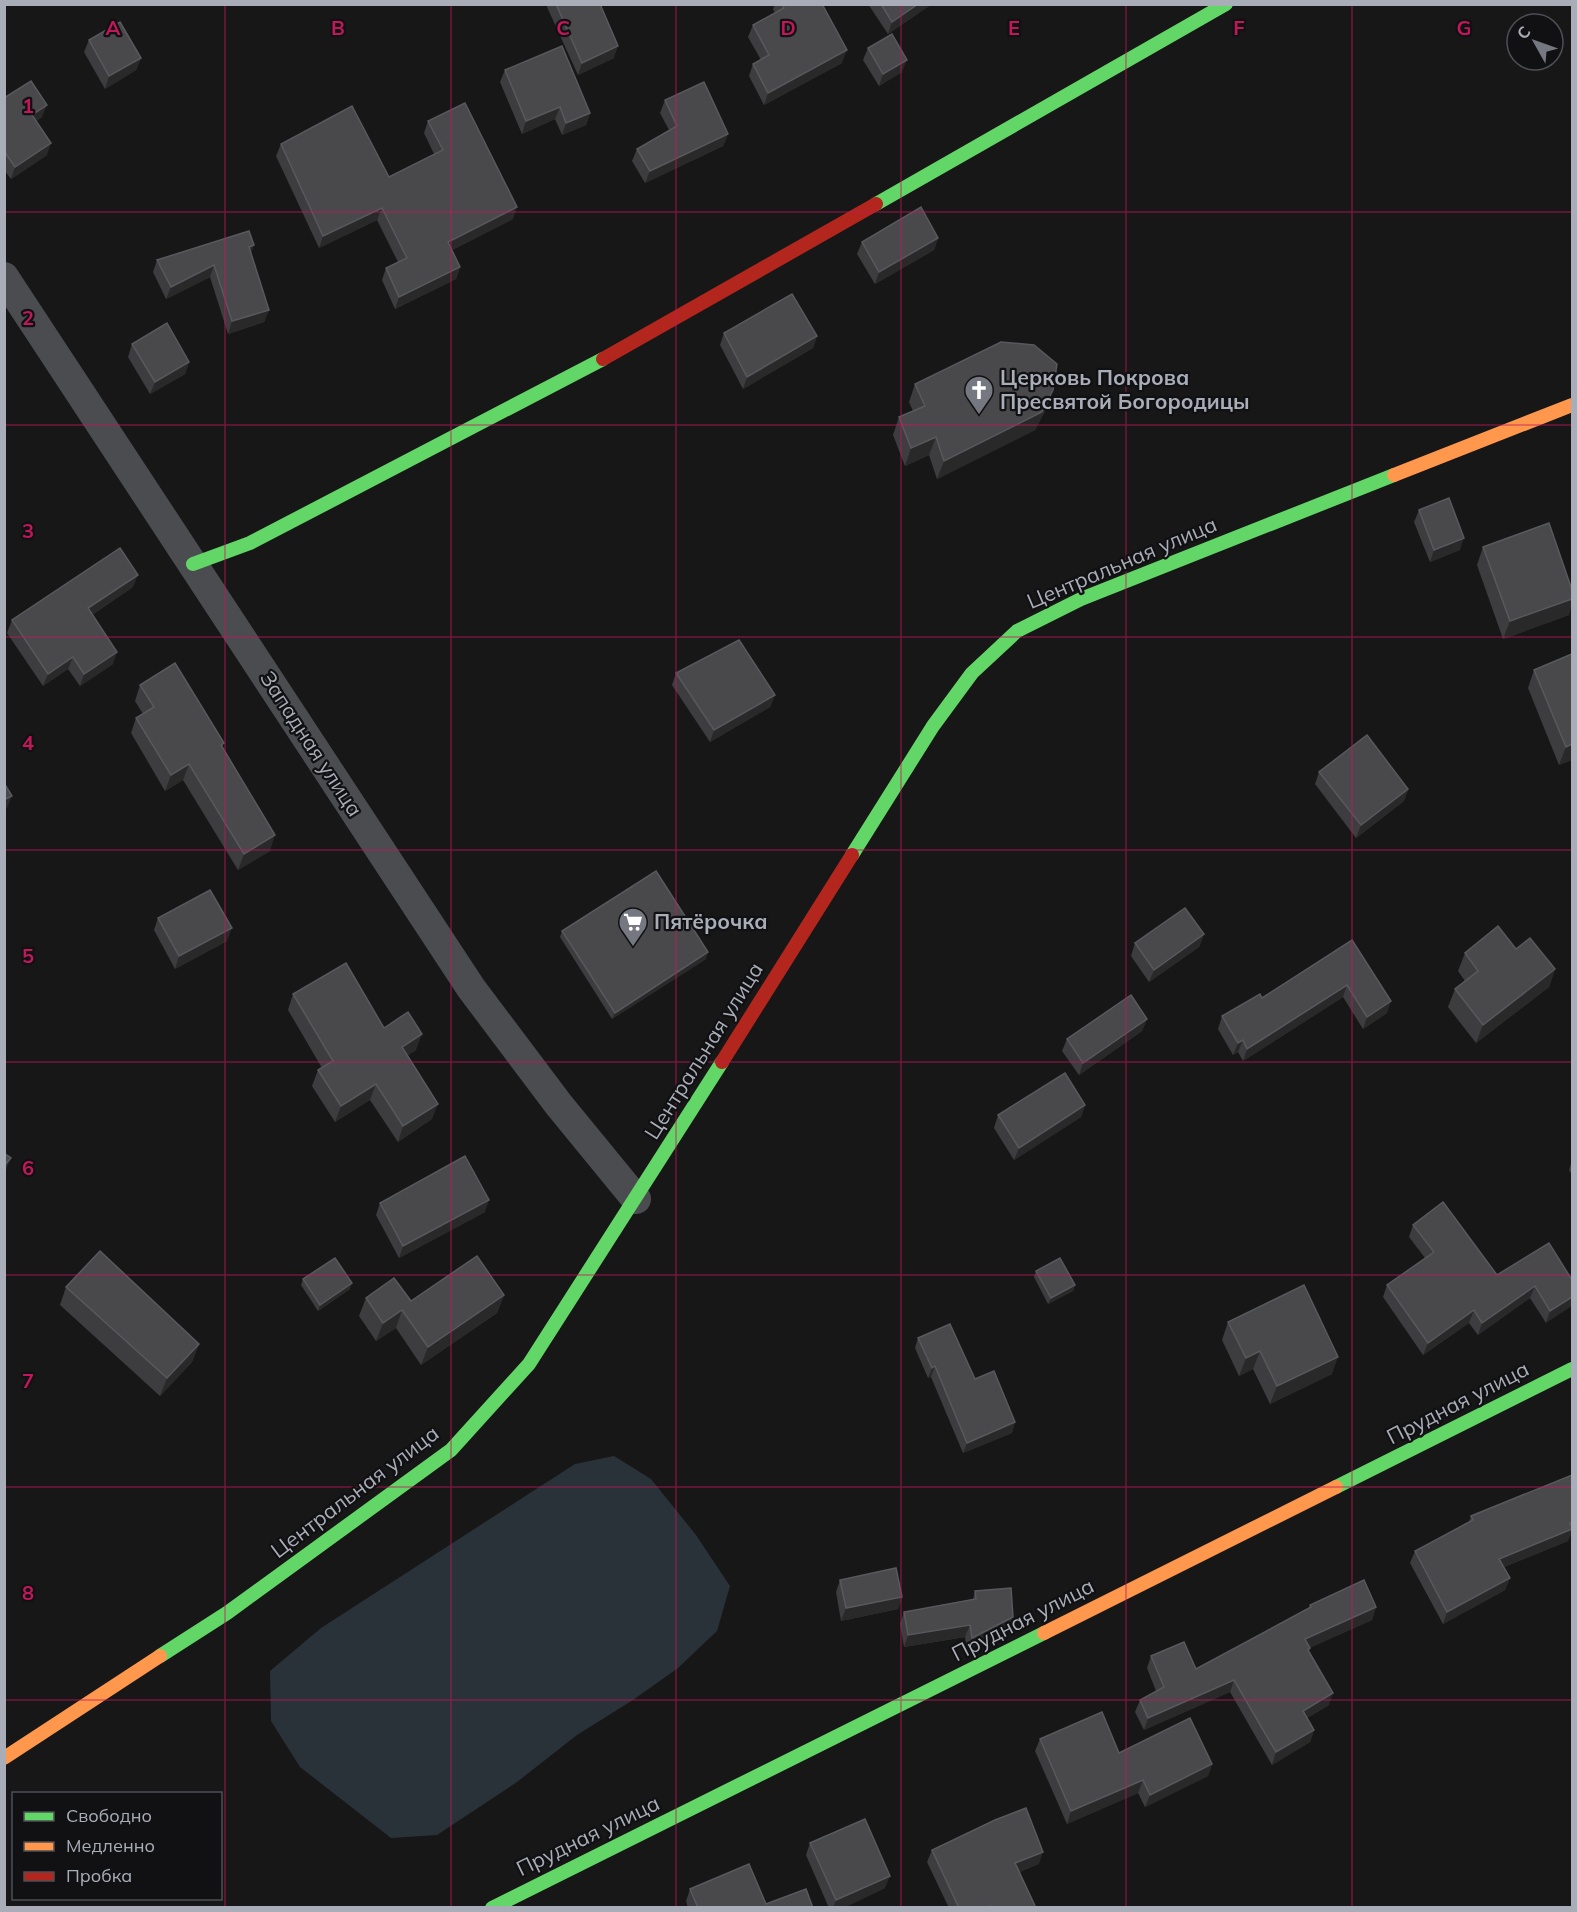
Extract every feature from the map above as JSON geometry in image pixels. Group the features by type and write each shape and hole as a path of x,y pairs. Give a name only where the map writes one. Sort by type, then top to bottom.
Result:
{"street":[{"path":"193,564 250,543 593,365 1227,4"},
{"name":"Западная улица","path":"4,277 471,988 559,1105 636,1199"},
{"name":"Центральная улица","path":"4,1758 227,1613 451,1450 529,1364 636,1199 933,726 972,673 1017,631 1081,599 1572,405"},
{"name":"Прудная улица","path":"492,1908 1572,1369"}],"shaded area":[{"path":"614,1456 651,1479 696,1535 730,1586 717,1631 678,1668 577,1735 517,1782 437,1835 391,1838 300,1767 271,1721 270,1671 321,1628 575,1464"}],"building":[{"path":"556,4 600,4 618,46 582,63"},
{"path":"782,4 822,4 847,50 768,93 753,64 769,55 753,25 784,8"},
{"path":"881,4 918,4 892,22"},
{"path":"120,22 141,58 109,76 89,40"},
{"path":"892,34 907,60 883,74 868,48"},
{"path":"562,46 590,113 566,123 560,107 526,121 505,70"},
{"path":"31,81 47,105 32,115 51,143 15,167 4,151 4,98"},
{"path":"704,82 728,134 650,171 637,149 677,126 665,100"},
{"path":"465,103 517,207 448,242 460,267 399,297 386,268 407,258 382,208 323,236 281,144 352,106 389,177 443,150 428,121"},
{"path":"921,207 938,238 879,272 862,242"},
{"path":"249,231 254,245 249,247 269,310 232,321 214,265 171,287 157,260"},
{"path":"792,294 817,336 747,377 724,333"},
{"path":"167,323 189,362 155,382 132,344"},
{"name":"Церковь Покрова Пресвятой Богородицы","path":"1001,342 1034,345 1057,364 1053,390 1042,412 944,461 936,437 911,448 899,417 925,406 915,384"},
{"path":"1449,498 1464,538 1434,550 1419,510"},
{"path":"1549,523 1572,590 1572,599 1510,621 1483,547"},
{"path":"120,548 138,575 88,608 117,652 84,674 73,657 48,674 12,620"},
{"path":"739,640 775,695 714,730 676,673"},
{"path":"1572,654 1572,744 1566,747 1534,670"},
{"path":"175,663 224,743 221,745 275,835 244,854 189,764 171,775 136,718 154,707 140,685"},
{"path":"1367,735 1408,789 1361,825 1319,772"},
{"path":"4,783 12,796 4,800"},
{"name":"Пятёрочка","path":"656,871 708,952 615,1013 562,931"},
{"path":"210,890 232,928 179,956 158,918"},
{"path":"1185,908 1204,934 1154,970 1135,943"},
{"path":"1498,926 1516,949 1530,938 1555,969 1483,1025 1455,989 1478,971 1465,953"},
{"path":"1352,940 1391,1001 1367,1017 1347,985 1247,1049 1243,1040 1238,1043 1222,1016 1260,994 1262,998"},
{"path":"346,963 384,1028 408,1012 422,1034 402,1047 438,1104 403,1126 376,1084 341,1106 318,1070 333,1061 293,994"},
{"path":"1131,995 1147,1019 1083,1063 1067,1039"},
{"path":"1065,1073 1085,1105 1019,1148 998,1115"},
{"path":"4,1153 11,1158 4,1166"},
{"path":"465,1156 489,1200 403,1246 380,1203"},
{"path":"1443,1202 1497,1275 1549,1243 1572,1280 1572,1297 1550,1311 1535,1286 1482,1323 1474,1310 1428,1343 1387,1285 1434,1252 1413,1225"},
{"path":"100,1251 199,1344 167,1378 66,1287"},
{"path":"477,1256 504,1295 428,1347 402,1310 383,1323 366,1298 394,1278 411,1301"},
{"path":"335,1258 352,1283 320,1305 303,1279"},
{"path":"1060,1258 1075,1285 1051,1298 1036,1271"},
{"path":"1304,1285 1338,1357 1277,1386 1260,1351 1246,1358 1228,1322"},
{"path":"950,1324 975,1379 994,1371 1015,1422 967,1443 935,1366 932,1368 918,1338"},
{"path":"1572,1475 1572,1522 1570,1523 1572,1529 1499,1559 1510,1578 1447,1612 1415,1551 1473,1520 1471,1516"},
{"path":"896,1568 902,1597 846,1608 840,1580"},
{"path":"1364,1580 1376,1607 1305,1639 1310,1648 1308,1650 1333,1693 1303,1711 1314,1730 1276,1752 1234,1680 1148,1718 1140,1700 1164,1687 1151,1656 1184,1642 1196,1669 1311,1607 1310,1605"},
{"path":"1011,1588 1013,1617 972,1638 970,1625 908,1635 904,1612 976,1599 975,1591"},
{"path":"1102,1712 1119,1753 1190,1718 1212,1764 1150,1795 1143,1780 1071,1811 1040,1739"},
{"path":"1026,1808 1043,1852 1015,1863 1036,1908 992,1908 991,1906 988,1908 959,1908 932,1850"},
{"path":"865,1819 890,1876 836,1900 810,1843"},
{"path":"749,1864 766,1904 806,1889 813,1908 698,1908 690,1889"}],"traffic: fast":[{"path":"876,204 1226,4"},
{"path":"193,564 250,543 603,359"},
{"path":"852,855 933,726 972,673 1017,631 1081,599 1394,475"},
{"path":"160,1656 227,1613 451,1450 529,1364 722,1062"},
{"path":"1336,1487 1572,1369"},
{"path":"492,1908 1044,1633"}],"traffic: slow":[{"path":"1394,475 1572,405"},
{"path":"1044,1633 1336,1487"},
{"path":"4,1758 160,1656"}],"traffic: jam":[{"path":"603,359 876,204"},
{"path":"722,1062 852,855"}],"place":[{"name":"Церковь Покрова Пресвятой Богородицы","path":"979,416"},
{"name":"Пятёрочка","path":"633,948"}]}
